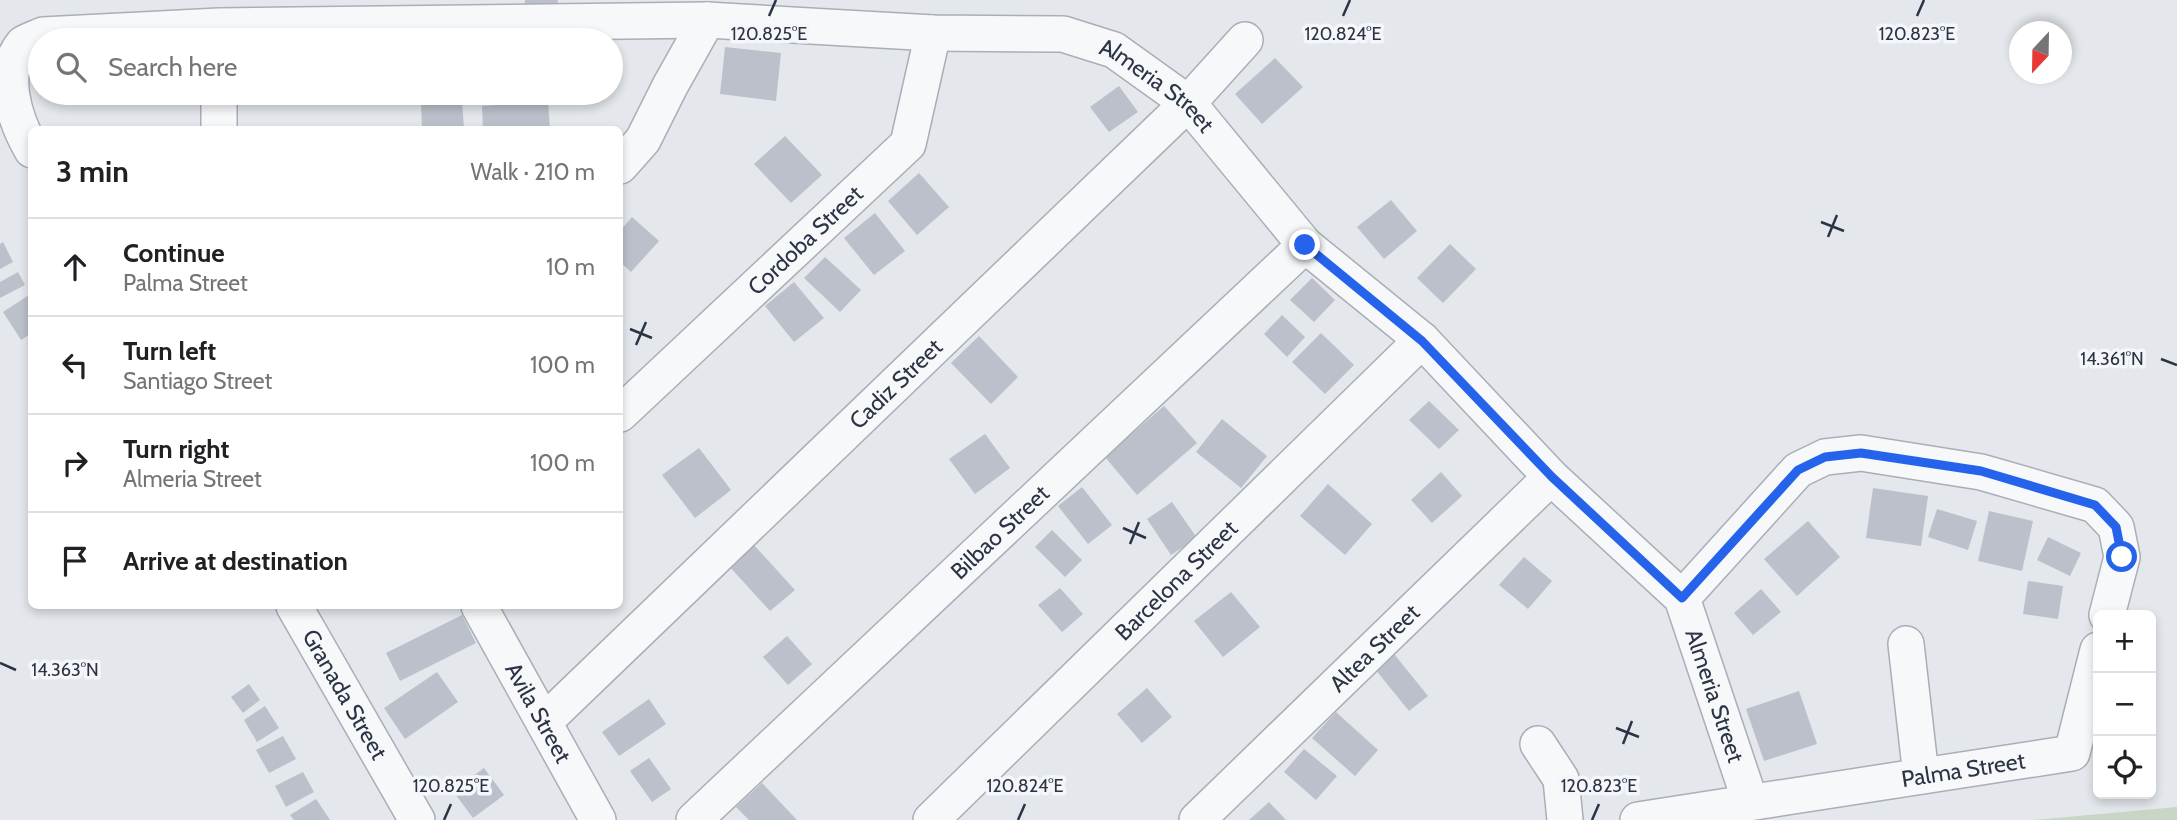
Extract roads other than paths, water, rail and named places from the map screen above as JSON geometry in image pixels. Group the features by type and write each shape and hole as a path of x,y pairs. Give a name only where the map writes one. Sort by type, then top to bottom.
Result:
{"street":[{"name":"Almeria Street","path":"407,28 707,20 933,33 1063,34 1114,50 1188,103 1305,245 1422,341 1552,477 1682,598 1750,801"},
{"path":"623,163 643,140 707,20"},
{"name":"Cordoba Street","path":"623,411 908,144 933,33"},
{"name":"Cadiz Street","path":"544,722 1188,103 1245,40"},
{"path":"28,41 5,60 0,76 2,98 28,143"},
{"path":"219,105 219,126"},
{"name":"Bilbao Street","path":"694,820 1305,245"},
{"name":"Barcelona Street","path":"931,820 1422,341"},
{"path":"1682,598 1798,470 1825,457 1861,453 1981,471 2095,505 2116,527 2122,557 2108,610"},
{"name":"Altea Street","path":"1197,820 1552,477"},
{"name":"Granada Street","path":"296,609 417,820"},
{"name":"Avila Street","path":"481,609 598,820"},
{"path":"1906,644 1922,776"},
{"name":"Palma Street","path":"1638,820 2072,753 2093,670"},
{"path":"1538,744 1561,779 1566,820"}]}
